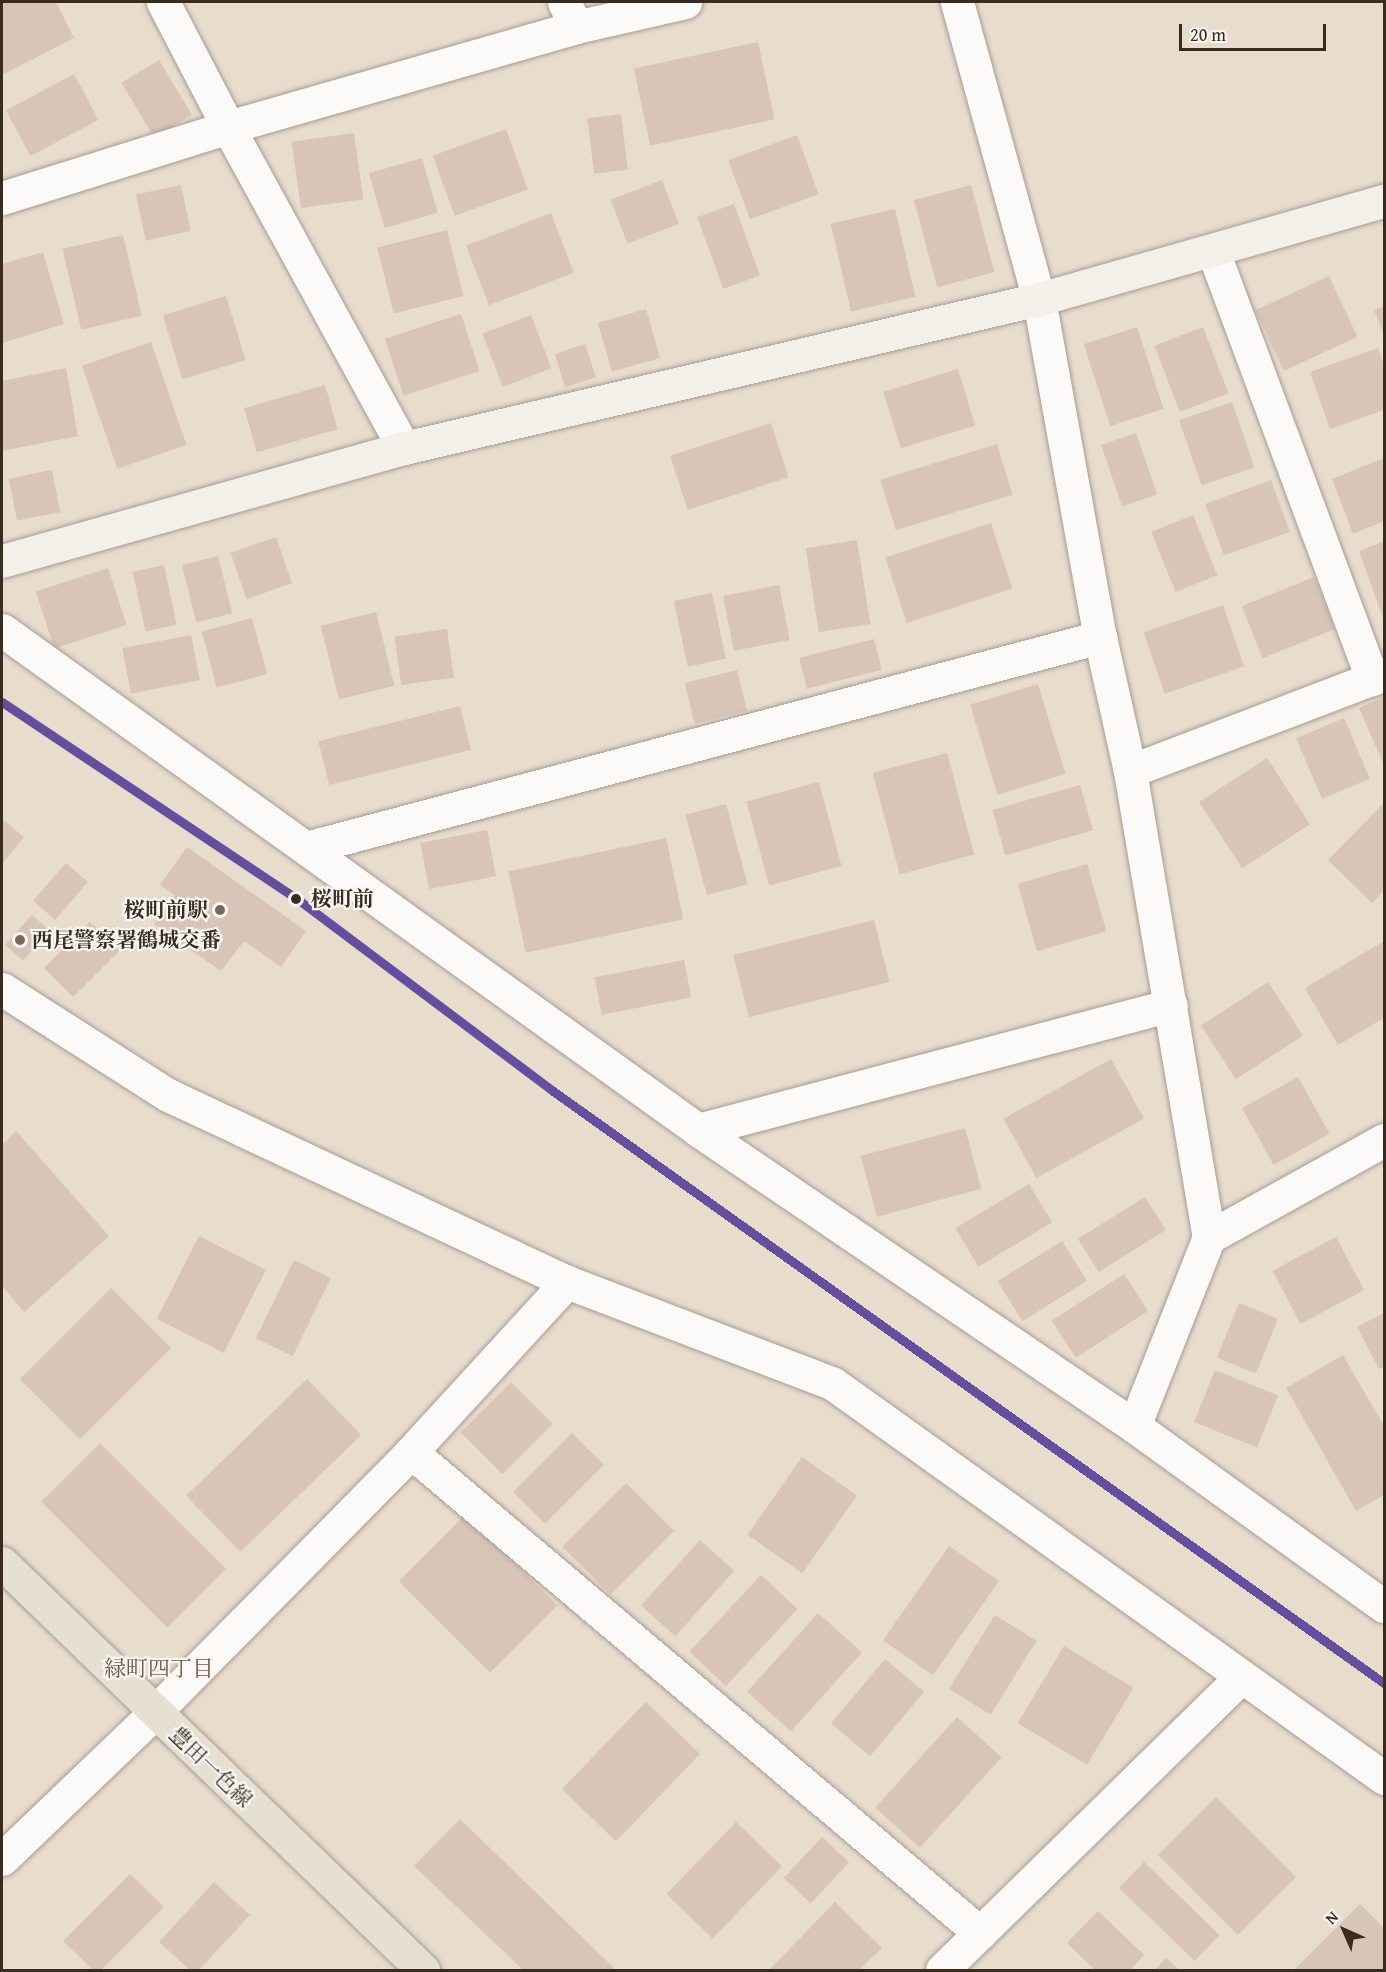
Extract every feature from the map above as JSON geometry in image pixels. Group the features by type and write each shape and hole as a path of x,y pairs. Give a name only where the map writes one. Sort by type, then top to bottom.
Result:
{"main road":[{"name":"豊田一色線","path":"2,1563 154,1713 423,1971"}],"street":[{"path":"163,2 228,127 404,448"},
{"path":"2,198 228,127 570,14 685,2"},
{"path":"957,2 1039,299 1100,637 1130,771 1209,1237 1134,1426"},
{"path":"2,561 404,448 1039,299 1384,201"},
{"path":"1130,771 1378,676 1213,251"},
{"path":"2,630 698,1130 1134,1426 1383,1604"},
{"path":"306,848 1100,637"},
{"path":"2,989 168,1095 567,1282 832,1383 1384,1778"},
{"path":"698,1130 1171,1005"},
{"path":"1209,1237 1384,1140"},
{"path":"2,1859 154,1713 411,1452 567,1282"},
{"path":"411,1452 980,1933"},
{"path":"942,1971 1241,1677"}],"building":[{"path":"2,2 56,2 74,38 2,75"},
{"path":"758,42 774,119 650,146 634,68"},
{"path":"159,60 192,115 154,138 121,83"},
{"path":"74,74 98,120 30,156 6,110"},
{"path":"621,114 628,170 594,174 587,118"},
{"path":"506,129 528,189 455,216 433,156"},
{"path":"354,133 363,199 301,208 292,142"},
{"path":"797,135 819,194 750,219 728,160"},
{"path":"422,158 438,213 385,228 369,173"},
{"path":"662,180 679,224 627,244 611,200"},
{"path":"181,185 191,231 146,241 136,195"},
{"path":"971,185 994,272 937,287 914,200"},
{"path":"734,204 760,275 723,289 697,217"},
{"path":"895,209 915,297 851,312 831,224"},
{"path":"551,213 574,273 489,305 466,246"},
{"path":"447,230 463,296 394,313 377,247"},
{"path":"123,235 142,316 81,330 63,249"},
{"path":"43,252 64,324 2,343 2,264"},
{"path":"1329,276 1357,337 1284,371 1256,310"},
{"path":"226,296 246,360 182,379 163,315"},
{"path":"1384,306 1384,335 1374,310"},
{"path":"646,309 660,358 612,372 598,323"},
{"path":"461,314 480,371 403,396 385,339"},
{"path":"531,315 551,368 503,387 482,334"},
{"path":"1137,327 1164,409 1110,426 1084,344"},
{"path":"1203,327 1228,393 1180,412 1154,346"},
{"path":"151,342 186,445 117,469 82,366"},
{"path":"585,344 596,377 565,387 555,354"},
{"path":"1378,348 1384,366 1384,410 1330,429 1310,372"},
{"path":"66,368 78,436 2,451 2,381"},
{"path":"958,369 975,425 901,448 883,392"},
{"path":"325,385 338,429 257,452 244,408"},
{"path":"1232,402 1254,467 1202,485 1179,420"},
{"path":"771,423 789,477 688,510 670,456"},
{"path":"1136,433 1157,494 1122,507 1101,445"},
{"path":"997,444 1012,495 896,530 880,480"},
{"path":"1384,458 1384,521 1353,534 1332,479"},
{"path":"52,470 60,512 17,521 9,478"},
{"path":"1271,480 1290,532 1224,556 1205,504"},
{"path":"1193,515 1217,575 1176,592 1151,532"},
{"path":"991,523 1012,589 907,623 885,557"},
{"path":"276,537 292,583 247,599 231,553"},
{"path":"857,540 870,624 819,632 806,548"},
{"path":"1384,541 1384,621 1359,551"},
{"path":"218,556 232,613 196,622 182,565"},
{"path":"164,565 177,625 145,631 133,572"},
{"path":"108,568 127,625 54,649 36,591"},
{"path":"1314,577 1335,629 1263,658 1242,606"},
{"path":"779,585 790,640 734,651 723,596"},
{"path":"712,593 726,659 688,667 674,601"},
{"path":"1223,605 1244,666 1165,694 1144,632"},
{"path":"376,612 394,686 339,700 321,626"},
{"path":"252,618 267,674 217,687 202,631"},
{"path":"447,629 454,678 401,685 395,636"},
{"path":"191,635 200,680 131,694 122,648"},
{"path":"874,639 882,670 807,689 799,658"},
{"path":"737,670 747,711 695,724 685,683"},
{"path":"1038,684 1065,774 998,795 970,705"},
{"path":"1384,697 1384,765 1359,708"},
{"path":"460,706 471,750 329,785 318,741"},
{"path":"1344,718 1370,779 1322,799 1296,738"},
{"path":"947,753 974,854 900,874 873,773"},
{"path":"1267,758 1310,824 1242,868 1199,802"},
{"path":"819,782 842,866 769,885 747,801"},
{"path":"1080,785 1093,830 1005,855 993,810"},
{"path":"1384,803 1384,891 1372,903 1328,860"},
{"path":"726,804 747,884 707,895 685,815"},
{"path":"2,819 24,837 2,864"},
{"path":"487,830 496,876 429,889 420,843"},
{"path":"666,838 683,919 526,953 509,871"},
{"name":"桜町前駅","path":"187,847 306,931 281,967 244,941 221,971 154,924 175,895 160,885"},
{"path":"66,863 88,882 55,920 33,901"},
{"path":"1087,864 1106,931 1037,951 1018,884"},
{"path":"32,915 50,931 23,961 5,945"},
{"path":"874,920 889,982 749,1017 733,955"},
{"path":"90,922 119,951 73,997 44,968"},
{"path":"1384,941 1384,1018 1338,1045 1305,988"},
{"path":"684,960 691,997 602,1015 595,977"},
{"path":"1268,982 1303,1036 1236,1079 1201,1026"},
{"path":"1111,1059 1144,1118 1036,1178 1003,1119"},
{"path":"1298,1077 1330,1134 1274,1165 1242,1108"},
{"path":"965,1128 981,1189 877,1217 861,1156"},
{"path":"16,1131 109,1236 24,1312 2,1286 2,1145"},
{"path":"1029,1184 1052,1223 978,1267 955,1228"},
{"path":"1145,1197 1166,1230 1099,1272 1078,1239"},
{"path":"199,1236 266,1270 224,1353 157,1319"},
{"path":"1336,1237 1364,1290 1301,1324 1272,1271"},
{"path":"1062,1241 1087,1281 1022,1321 998,1281"},
{"path":"294,1260 331,1278 293,1356 256,1338"},
{"path":"1124,1274 1148,1311 1076,1358 1052,1321"},
{"path":"111,1288 171,1348 80,1439 20,1379"},
{"path":"1239,1303 1278,1319 1256,1373 1217,1358"},
{"path":"1384,1313 1384,1367 1379,1369 1357,1327"},
{"path":"1343,1355 1384,1426 1384,1495 1356,1511 1286,1388"},
{"path":"1215,1370 1278,1395 1257,1447 1194,1422"},
{"path":"307,1379 361,1435 240,1552 186,1496"},
{"path":"511,1382 553,1424 503,1474 461,1432"},
{"path":"572,1433 604,1465 545,1524 513,1492"},
{"path":"100,1443 226,1569 167,1628 41,1502"},
{"path":"802,1457 857,1495 802,1573 748,1535"},
{"path":"626,1483 674,1531 610,1595 562,1547"},
{"path":"466,1514 557,1605 490,1672 399,1581"},
{"path":"700,1540 734,1571 675,1636 641,1605"},
{"path":"949,1546 999,1581 933,1675 883,1640"},
{"path":"761,1575 798,1609 726,1686 689,1652"},
{"path":"818,1613 862,1652 791,1731 747,1692"},
{"path":"995,1615 1037,1641 990,1715 949,1689"},
{"path":"1064,1646 1133,1688 1087,1765 1018,1723"},
{"path":"885,1659 924,1692 870,1756 831,1723"},
{"path":"646,1702 700,1754 616,1841 562,1789"},
{"path":"957,1717 1002,1757 920,1848 875,1808"},
{"path":"1216,1797 1296,1877 1238,1935 1158,1855"},
{"path":"460,1819 614,1968 612,1970 523,1970 414,1866"},
{"path":"736,1822 782,1866 713,1938 667,1894"},
{"path":"822,1837 849,1862 811,1903 784,1878"},
{"path":"1144,1862 1220,1935 1195,1961 1119,1888"},
{"path":"130,1874 164,1907 101,1970 93,1970 63,1941"},
{"path":"214,1882 250,1915 199,1970 190,1970 159,1942"},
{"path":"835,1902 882,1948 859,1970 769,1970"},
{"path":"1360,1904 1384,1928 1384,1970 1294,1970"},
{"path":"1098,1911 1144,1955 1130,1970 1095,1970 1067,1943"},
{"path":"1166,1958 1179,1970 1155,1970"}],"transit line":[{"path":"2,702 300,901 553,1091 1384,1683"}],"place":[{"name":"桜町前","path":"296,899"},
{"name":"桜町前駅","path":"220,910"},
{"name":"西尾警察署鶴城交番","path":"20,940"}],"district":[{"name":"緑町四丁目","path":"159,1669"}]}
